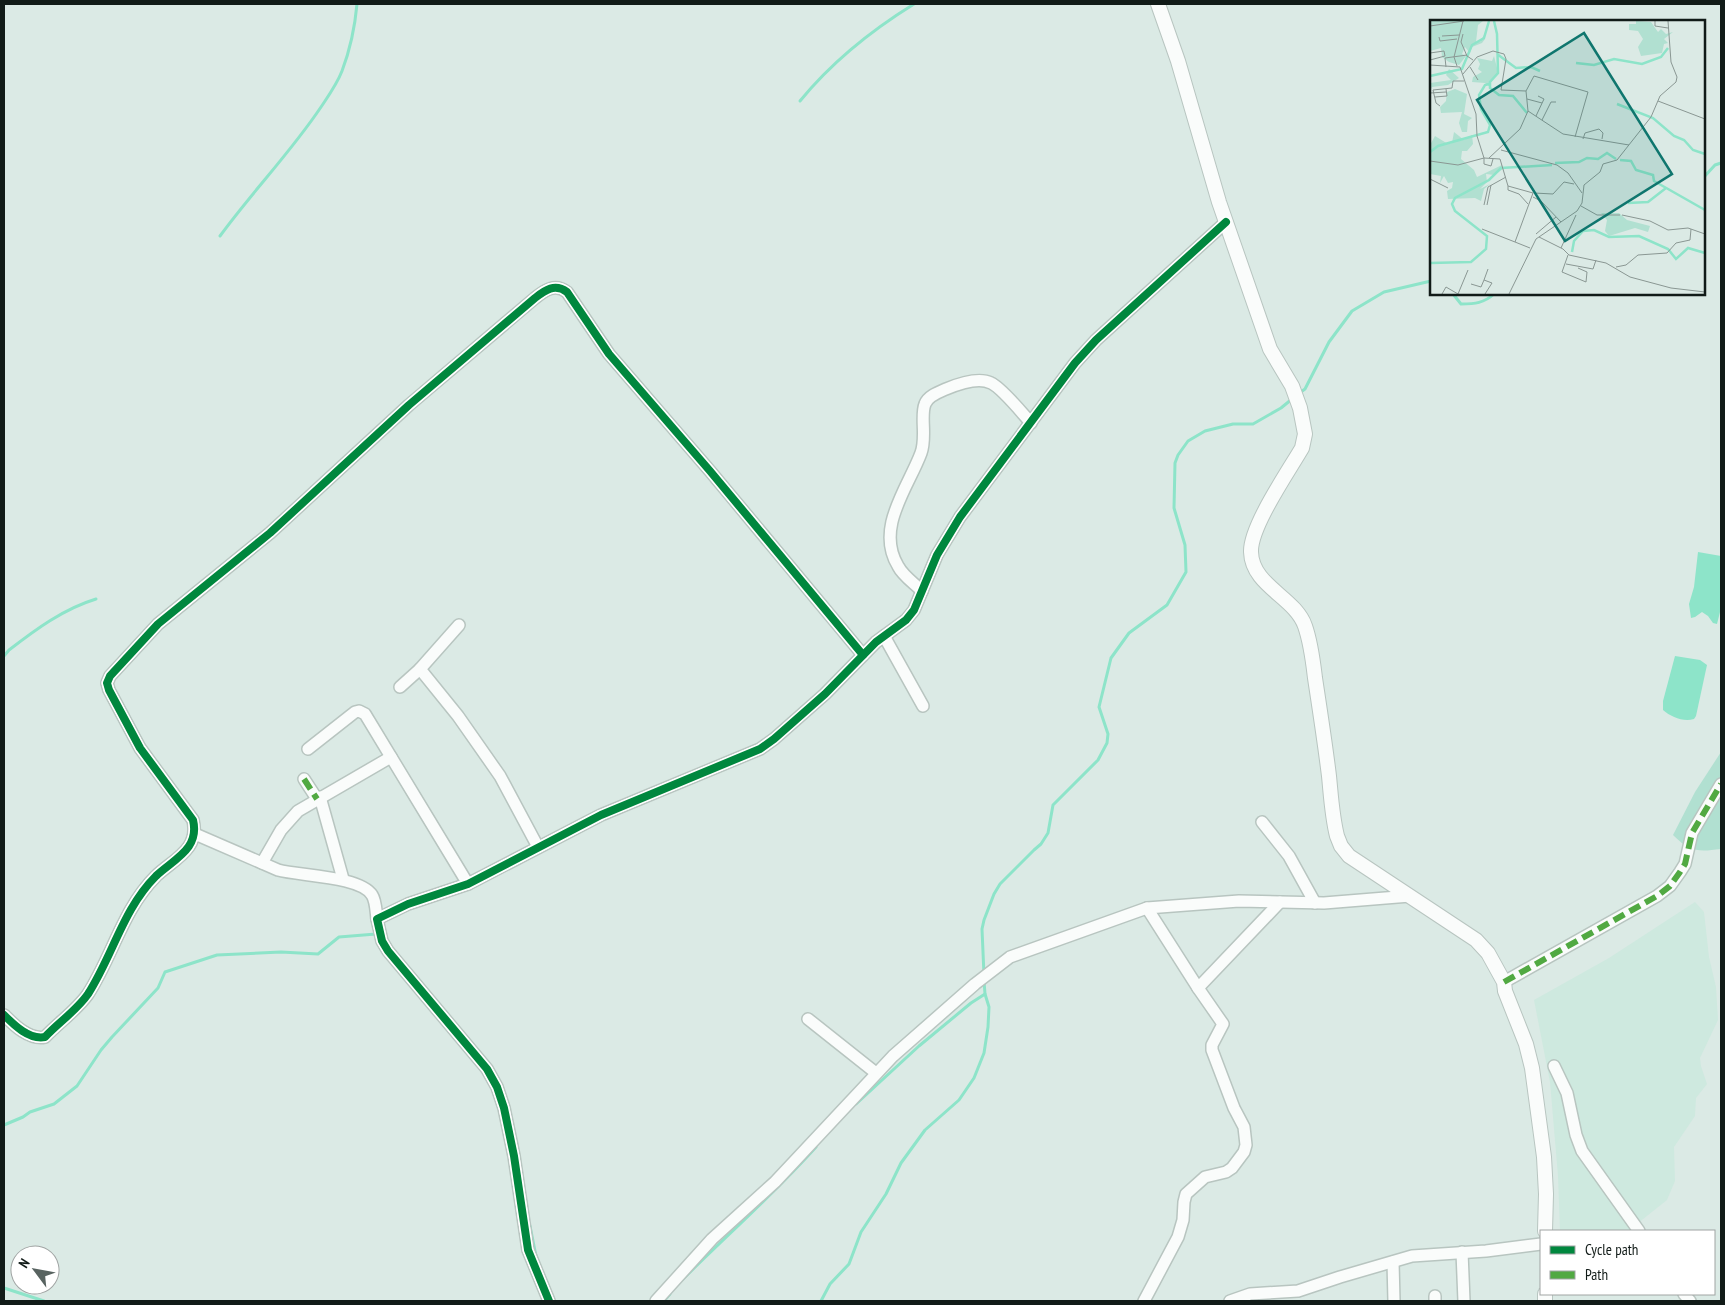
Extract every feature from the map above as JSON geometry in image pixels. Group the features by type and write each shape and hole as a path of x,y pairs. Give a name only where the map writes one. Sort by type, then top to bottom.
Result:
{"main road":[{"path":"1158,4 1178,61 1226,222 1270,349 1292,386 1300,408 1305,434 1304,442 1258,525 1252,539 1251,553 1252,564 1256,571 1298,613 1305,626 1313,660 1335,827 1342,846 1349,856 1476,940 1488,953 1504,982 1505,991 1526,1044 1532,1068 1544,1157 1545,1230"}],"street":[{"path":"377,919 408,904 468,884 601,815 760,749 774,739 914,610 937,555 960,517 1085,351 1226,222"},
{"path":"4,1015 15,1026 24,1031 38,1038 45,1037 86,996 111,952 135,900 157,876 188,849 195,834 191,815 140,748 109,690 107,683 110,676 158,624 270,532 416,398 535,298 550,288 563,289 567,292 609,354 710,471 863,655"},
{"path":"922,591 898,568 893,557 890,535 894,514 922,451 925,427 924,412 927,400 933,395 960,384 989,382 998,388 1031,423"},
{"path":"400,687 420,669 459,626"},
{"path":"884,636 924,706"},
{"path":"420,669 458,716 500,776 538,847"},
{"path":"308,749 359,711 365,714 468,884"},
{"path":"262,863 281,830 298,811 391,757"},
{"path":"304,778 318,798 343,879"},
{"path":"1504,982 1657,896 1670,886 1685,864 1692,833 1721,784"},
{"path":"1262,822 1289,856 1314,903"},
{"path":"195,834 290,873 343,879 372,895 381,937 395,960 487,1069 498,1087 514,1156 528,1250 549,1301"},
{"path":"656,1301 712,1239 775,1182 893,1056 975,984 1010,957 1147,908 1239,901 1314,903 1410,896"},
{"path":"1198,988 1280,902"},
{"path":"1144,1301 1178,1237 1183,1220 1186,1194 1205,1177 1226,1172 1232,1168 1244,1152 1246,1146 1244,1127 1234,1108 1212,1050 1212,1045 1222,1024 1147,908"},
{"path":"808,1019 876,1073"},
{"path":"1554,1066 1567,1093 1576,1135 1582,1151 1638,1230"},
{"path":"1230,1301 1250,1294 1298,1292 1340,1277 1412,1256 1486,1251 1540,1244"},
{"path":"1462,1252 1464,1301"},
{"path":"1393,1262 1394,1301"}],"shaded area":[{"path":"1698,552 1721,556 1721,608 1717,624 1713,623 1702,612 1691,618 1689,604 1694,587"},
{"path":"1675,656 1700,660 1707,665 1694,719 1677,718 1663,710 1663,701"},
{"path":"1721,752 1721,849 1695,850 1684,845 1673,835 1695,792"},
{"path":"1695,902 1704,912 1709,957 1716,987 1718,1020 1700,1058 1707,1084 1696,1098 1695,1116 1674,1147 1675,1181 1667,1200 1629,1230 1560,1230 1558,1176 1550,1082 1534,1000 1609,958"}],"waterway":[{"path":"220,236 297,140 335,85 342,71 350,46 357,4"},
{"path":"800,101 825,73 853,48 914,4"},
{"path":"1705,176 1715,165 1721,163"},
{"path":"1298,394 1305,389 1329,342 1352,311 1384,292 1430,281"},
{"path":"1454,295 1461,304 1479,302 1493,295"},
{"path":"984,975 982,929 994,894 1000,884 1041,844 1048,833 1053,805 1098,760 1107,743 1108,734 1099,707 1111,658 1129,633 1167,605 1186,572 1185,545 1174,508 1175,463 1178,455 1188,441 1205,431 1233,424 1253,424 1281,408 1292,399"},
{"path":"4,656 9,650 50,621 72,608 96,599"},
{"path":"4,1125 30,1112 54,1104 77,1086 101,1050 158,988 165,972 217,955 281,952 318,954 339,937 376,934 378,936"},
{"path":"821,1301 830,1284 849,1264 861,1232 886,1194 901,1163 925,1130 959,1100 974,1078 984,1053 988,1027 989,1007 984,981"},
{"path":"856,1104 919,1046 971,1003 985,994"},
{"path":"682,1280 767,1198 816,1147"},
{"path":"530,1226 536,1256"},
{"path":"4,1288 44,1301"},
{"path":"664,1301 670,1294"}],"marked path":[{"path":"304,779 317,799"},
{"path":"1504,982 1657,896 1670,886 1685,864 1692,833 1721,784"}],"cycle path":[{"path":"549,1301 528,1250 514,1156 504,1108 497,1087 487,1069 388,951 382,941 377,919 408,904 468,884 601,815 760,749 774,739 825,694 876,642 906,620 914,610 937,555 960,517 1075,363 1096,340 1226,222"},
{"path":"4,1015 28,1034 45,1037 73,1011 84,1000 97,979 135,903 156,876 184,853 193,839 193,820 140,748 109,690 107,683 110,676 158,624 270,533 409,405 546,290 558,288 567,292 609,354 710,471 863,655"}]}
